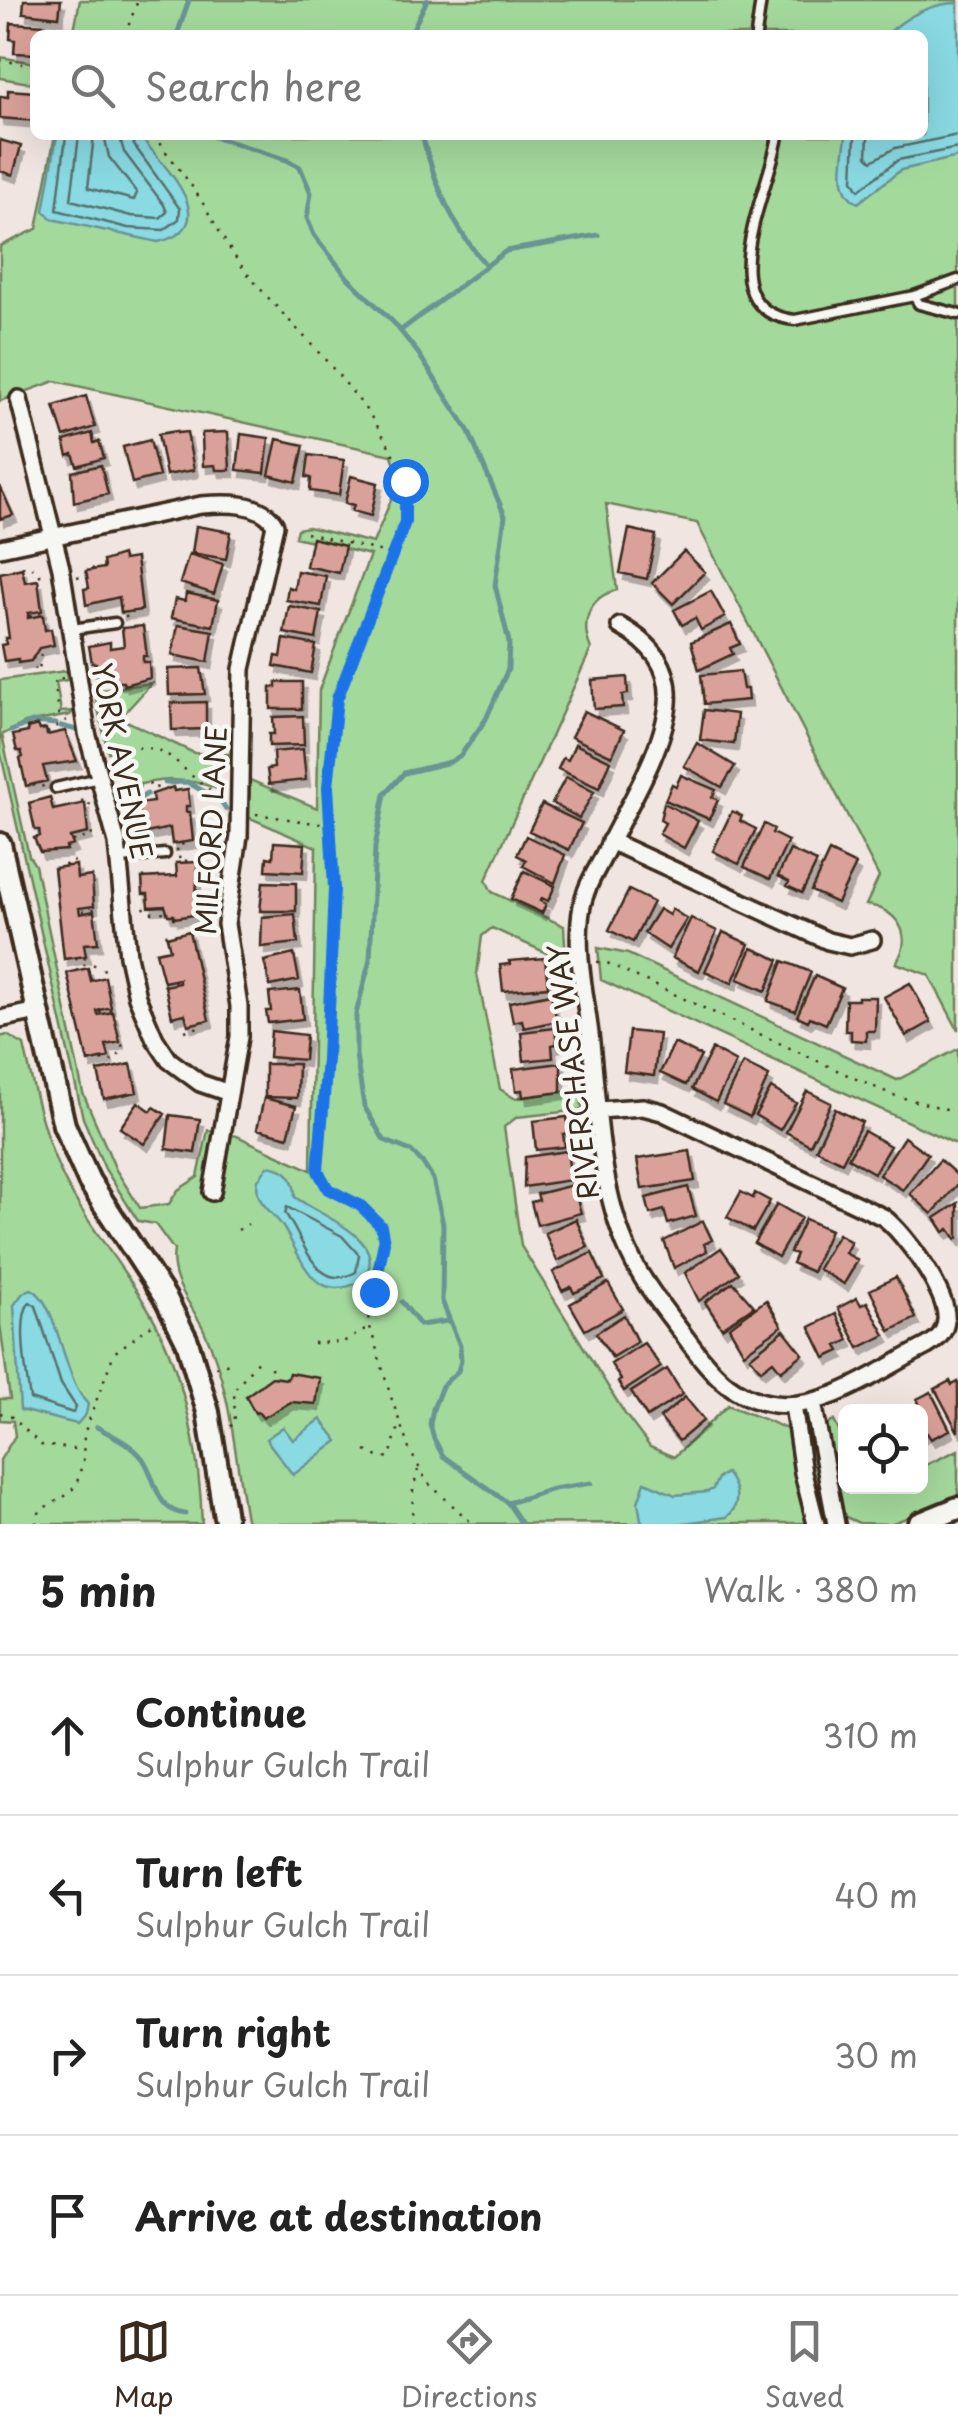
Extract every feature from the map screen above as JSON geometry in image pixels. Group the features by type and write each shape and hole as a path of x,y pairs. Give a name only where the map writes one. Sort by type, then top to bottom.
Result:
{"street":[{"name":"YORK AVENUE","path":"19,399 54,536 83,711 120,858 128,956 137,996 163,1052 178,1068 200,1083 229,1093"},
{"name":"MILFORD LANE","path":"54,536 187,507 219,504 262,510 272,519 275,531 242,669 239,836 226,924 240,1025 212,1192"},
{"path":"0,548 54,536"},
{"name":"RIVERCHASE WAY","path":"620,626 642,638 656,654 664,672 668,699 663,728 584,896 580,930 612,1206 629,1253 648,1286 720,1379 758,1400 793,1405"},
{"path":"610,841 828,941 850,946 872,940"},
{"path":"0,844 61,1115 74,1152 166,1299 193,1357 208,1412 226,1520"},
{"path":"0,1020 38,1011"},
{"path":"599,1110 643,1107 662,1112 883,1217 915,1251 943,1304 951,1329 927,1346 813,1402 793,1405 803,1473 816,1524"},
{"path":"813,1402 836,1524"},
{"path":"919,1524 958,1508"}],"lane":[{"path":"757,30 760,0"},
{"path":"777,140 748,246 748,280 755,298 779,317 795,320 914,296 958,280"},
{"path":"914,296 919,304 958,314"},
{"path":"72,629 116,624"},
{"path":"56,788 99,778"},
{"path":"120,858 166,854"}],"path":[{"path":"127,30 138,0"},
{"path":"0,60 30,65"},
{"path":"156,140 193,188 244,269 378,425 403,472 408,504 405,522 334,710 329,765 333,913 318,1171 328,1189 361,1206 381,1226 383,1252 368,1312 401,1429 433,1490 473,1524"},
{"path":"306,533 392,554"},
{"path":"12,570 29,565 42,582"},
{"path":"76,577 86,576 85,570 104,568"},
{"path":"30,616 45,613"},
{"path":"33,657 36,671 41,652"},
{"path":"47,733 62,720 73,717 72,712 59,714 54,680 66,678 65,674"},
{"path":"91,675 97,674 98,680 117,678"},
{"path":"117,752 142,747 166,752 216,793"},
{"path":"128,790 155,783 158,793"},
{"path":"81,801 88,800 90,806 86,807"},
{"path":"250,814 329,826"},
{"path":"72,841 92,836 90,831"},
{"path":"136,831 134,836 144,840"},
{"path":"176,850 183,849 182,842"},
{"path":"176,858 186,857 186,862"},
{"path":"65,866 67,861 78,862"},
{"path":"144,878 148,872"},
{"path":"144,907 147,913 168,912"},
{"path":"82,911 97,909"},
{"path":"165,935 178,934"},
{"path":"76,957 88,956"},
{"path":"597,962 607,962 866,1084 958,1112"},
{"path":"78,970 77,967 90,964 104,970 106,977"},
{"path":"163,985 176,982"},
{"path":"99,1012 114,1009"},
{"path":"185,1030 199,1027 198,1023"},
{"path":"102,1059 116,1060 123,1048 121,1041"},
{"path":"238,1230 248,1224"},
{"path":"36,1524 40,1510 76,1486 84,1434 108,1362 120,1346 157,1322"},
{"path":"314,1343 342,1342 370,1327"},
{"path":"228,1427 235,1424 235,1387 258,1360"},
{"path":"215,1367 233,1362"},
{"path":"271,1368 272,1377"},
{"path":"0,1412 16,1421 41,1445 83,1450"},
{"path":"366,1452 380,1458 390,1456 396,1431 401,1429"},
{"path":"412,1524 419,1469"}],"green space":[{"path":"80,0 958,0 958,1030 929,975 896,963 904,943 894,917 866,905 879,877 697,523 606,504 617,590 599,599 589,612 586,630 591,649 486,880 492,892 564,926 566,962 492,928 482,936 477,974 500,1089 514,1098 581,1090 582,1110 517,1117 504,1127 521,1246 625,1414 650,1447 674,1457 728,1405 782,1427 790,1431 808,1523 250,1524 246,1519 220,1374 203,1328 178,1281 174,1250 155,1224 138,1221 105,1169 83,1118 0,750 0,680 66,671 67,680 56,682 61,712 73,711 70,715 25,723 2,735 29,856 35,865 83,1093 116,1170 140,1208 169,1204 178,1190 198,1177 208,1130 237,1136 311,1170 316,847 248,817 250,780 317,808 319,690 370,555 295,537 297,529 308,527 373,543 399,481 392,455 55,381 0,401 0,246 37,229 54,140 928,140 928,30 74,30"},
{"path":"0,57 30,62 30,83 0,78"},
{"path":"152,683 120,718 194,753 228,754 228,762 219,762 218,789 174,780 130,787 119,750 108,752 94,691"},
{"path":"598,948 628,954 897,1080 958,1049 958,1145 601,980"},
{"path":"7,1035 24,1045 45,1129 63,1177 150,1312 173,1362 194,1444 202,1524 0,1524 0,1460 15,1436 13,1421 0,1420 0,1399 10,1399 0,1324 0,1037"},
{"path":"834,1421 838,1429 838,1494 928,1494 928,1464 958,1450 958,1499 890,1524 859,1523 841,1515 823,1427"},
{"path":"805,1424 811,1428 830,1519 827,1524 823,1524 806,1463"}],"water":[{"path":"958,3 958,157 901,170 858,203 843,182 845,140 928,140 928,30 892,30 938,5"},
{"path":"56,140 143,140 174,177 189,209 188,223 178,234 158,242 52,219 44,211"},
{"path":"268,1166 289,1175 295,1197 361,1241 369,1265 363,1280 332,1288 311,1275 283,1227 258,1195 258,1180"},
{"path":"31,1289 48,1308 72,1377 88,1404 86,1414 77,1424 20,1410 14,1305"},
{"path":"321,1419 338,1441 293,1475 266,1439 283,1427 293,1440"},
{"path":"726,1473 736,1495 735,1506 727,1517 676,1524 645,1524 641,1520 638,1502 645,1482 675,1495 707,1492"}],"building":[{"path":"24,0 61,0 59,17 23,13"},
{"path":"11,23 46,25 46,30 30,30 30,54 14,53 15,40 10,39"},
{"path":"8,90 30,92 30,121 0,118 0,96 8,97"},
{"path":"0,140 21,146 13,175 0,171"},
{"path":"86,396 95,427 64,437 54,406"},
{"path":"187,432 194,470 166,475 158,434"},
{"path":"228,432 230,470 203,466 202,433"},
{"path":"92,433 104,458 77,466 73,454 68,456 64,441"},
{"path":"241,434 269,438 265,473 237,470"},
{"path":"277,439 304,445 296,482 269,475"},
{"path":"150,440 159,476 132,483 123,447"},
{"path":"309,455 344,460 339,495 310,491 311,478 306,477"},
{"path":"101,465 108,494 74,502 72,472"},
{"path":"351,476 378,483 371,516 352,511 354,505 345,503"},
{"path":"0,486 13,515 0,519"},
{"path":"196,526 231,532 226,559 192,553"},
{"path":"629,529 656,535 647,579 620,573"},
{"path":"312,538 345,546 339,573 306,566"},
{"path":"684,551 705,572 673,604 652,583"},
{"path":"189,554 223,564 214,594 180,583"},
{"path":"122,555 123,560 136,558 142,610 121,613 119,597 86,605 86,571 104,568 103,561"},
{"path":"22,568 25,582 38,580 42,611 28,613 28,618 43,615 45,630 51,629 54,645 39,648 31,661 18,663 18,659 4,661 1,645 9,638 0,573"},
{"path":"297,571 326,576 321,606 286,600 288,587 294,589"},
{"path":"711,591 725,617 701,630 695,618 682,625 674,610"},
{"path":"186,593 218,600 213,626 171,618 175,599 185,601"},
{"path":"289,606 321,612 316,639 284,633"},
{"path":"731,624 740,644 730,648 733,654 699,670 691,642"},
{"path":"178,625 213,631 208,662 172,655"},
{"path":"143,626 147,656 143,656 143,662 149,662 150,678 124,685 113,674 98,676 89,646 110,642 110,648 124,646 122,628"},
{"path":"284,639 316,645 311,673 274,666 276,656 281,657"},
{"path":"201,668 205,694 169,695 168,669"},
{"path":"740,671 748,700 704,704 701,675"},
{"path":"627,677 628,694 622,695 623,707 594,709 592,680"},
{"path":"276,682 302,682 302,709 271,709 271,687 276,687"},
{"path":"206,702 206,729 172,730 171,703"},
{"path":"704,710 737,714 734,744 700,740"},
{"path":"584,711 624,730 612,756 571,737"},
{"path":"303,716 304,745 269,746 269,734 274,734 273,717"},
{"path":"38,725 40,730 46,729 47,735 65,731 77,761 43,766 47,781 26,786 20,758 23,757 13,735"},
{"path":"697,743 735,766 722,787 684,766"},
{"path":"575,744 611,761 599,788 558,769 563,758 568,760"},
{"path":"303,749 306,780 269,784 267,769 274,768 273,752"},
{"path":"681,775 716,790 712,797 718,800 709,819 665,800"},
{"path":"566,777 594,792 579,818 552,803"},
{"path":"173,787 174,791 188,789 190,806 186,806 186,812 190,812 193,841 172,844 170,828 137,835 134,820 140,819 138,804 153,802 152,794"},
{"path":"50,797 53,810 85,803 88,833 70,837 73,845 67,850 40,852 34,838 40,836 39,830 35,830 29,803"},
{"path":"664,803 698,821 684,848 659,834 665,823 660,820"},
{"path":"542,804 582,823 569,850 529,831"},
{"path":"732,811 742,816 740,821 756,829 739,864 713,851"},
{"path":"764,824 788,841 770,879 744,867"},
{"path":"526,836 565,855 555,883 523,866 526,860 517,855"},
{"path":"274,842 305,844 303,872 266,870 267,857 273,858"},
{"path":"790,850 817,862 802,893 778,876"},
{"path":"829,852 856,865 837,903 811,891"},
{"path":"198,862 196,898 201,898 201,914 174,918 165,906 149,907 142,878 177,876 176,863"},
{"path":"76,865 77,878 92,876 94,906 79,908 80,914 94,911 98,943 84,944 86,956 64,959 54,868"},
{"path":"524,871 555,886 548,901 540,901 546,904 542,913 511,899"},
{"path":"263,882 296,883 296,911 260,911"},
{"path":"629,890 653,902 633,942 609,930"},
{"path":"659,909 669,915 672,909 687,919 668,949 644,933"},
{"path":"295,914 298,943 261,947 262,917"},
{"path":"691,918 717,931 699,971 672,958"},
{"path":"189,931 209,1020 188,1025 185,1014 172,1017 165,986 179,983 179,979 164,982 156,952 170,949 167,937"},
{"path":"723,932 749,944 732,983 705,971"},
{"path":"752,948 779,960 766,991 738,979"},
{"path":"294,954 299,980 270,986 264,961"},
{"path":"545,958 548,987 503,991 500,965"},
{"path":"783,961 811,972 795,1011 768,1001"},
{"path":"88,968 91,981 105,977 111,1007 97,1011 98,1015 113,1012 120,1042 106,1045 109,1057 88,1062 67,973"},
{"path":"815,976 842,988 826,1024 797,1016"},
{"path":"910,983 931,1022 906,1036 884,997"},
{"path":"300,990 303,1019 268,1023 269,993"},
{"path":"551,994 557,1021 524,1028 522,1020 513,1022 509,1002"},
{"path":"876,997 875,1031 866,1031 866,1041 851,1040 851,1031 845,1031 846,1000"},
{"path":"555,1028 557,1044 552,1045 553,1058 524,1061 521,1032"},
{"path":"271,1031 306,1035 304,1060 269,1057"},
{"path":"629,1031 659,1034 654,1076 624,1072"},
{"path":"674,1043 701,1056 686,1085 660,1073"},
{"path":"712,1049 736,1062 716,1102 692,1089"},
{"path":"561,1063 561,1092 523,1097 522,1090 516,1091 513,1069"},
{"path":"743,1063 769,1076 750,1117 723,1104"},
{"path":"131,1064 137,1092 104,1099 98,1071"},
{"path":"265,1064 298,1064 297,1098 265,1097"},
{"path":"771,1088 796,1103 780,1130 755,1115"},
{"path":"807,1091 831,1103 810,1145 786,1132"},
{"path":"264,1098 296,1106 288,1137 257,1129"},
{"path":"138,1102 165,1114 144,1144 120,1128"},
{"path":"835,1109 862,1122 842,1162 816,1149"},
{"path":"170,1115 200,1119 195,1153 166,1149"},
{"path":"567,1117 569,1133 563,1134 565,1147 536,1150 533,1121"},
{"path":"864,1131 890,1146 874,1173 848,1158"},
{"path":"904,1137 928,1154 903,1190 879,1175"},
{"path":"567,1151 571,1180 524,1187 525,1157"},
{"path":"690,1151 695,1181 642,1189 637,1159"},
{"path":"940,1160 958,1176 958,1184 932,1214 910,1194"},
{"path":"573,1185 581,1213 537,1225 531,1202 539,1200 537,1194"},
{"path":"688,1187 696,1216 668,1224 664,1210 650,1214 646,1198"},
{"path":"741,1192 753,1198 755,1193 770,1201 753,1231 727,1217"},
{"path":"958,1203 956,1239 949,1229 944,1232 935,1218"},
{"path":"777,1204 801,1218 778,1257 754,1243"},
{"path":"576,1219 588,1247 557,1261 545,1233"},
{"path":"805,1219 830,1230 812,1272 792,1263 796,1254 790,1252"},
{"path":"703,1221 712,1240 704,1244 707,1251 674,1268 664,1241"},
{"path":"838,1234 851,1242 845,1253 858,1260 844,1284 818,1269"},
{"path":"721,1248 739,1273 699,1301 685,1273"},
{"path":"592,1253 604,1279 574,1293 571,1287 562,1291 553,1272"},
{"path":"896,1277 916,1318 890,1331 870,1290"},
{"path":"733,1282 754,1306 722,1328 705,1302"},
{"path":"608,1283 623,1309 585,1330 570,1304"},
{"path":"857,1298 861,1305 867,1302 885,1335 859,1348 838,1308"},
{"path":"766,1300 782,1326 744,1353 729,1327"},
{"path":"836,1314 849,1340 837,1346 840,1351 825,1358 810,1327"},
{"path":"624,1315 637,1342 612,1357 596,1333"},
{"path":"784,1330 803,1354 781,1371 773,1361 761,1370 750,1357"},
{"path":"644,1343 661,1367 624,1391 611,1364"},
{"path":"667,1369 683,1394 647,1417 631,1392"},
{"path":"289,1373 320,1378 316,1404 291,1402 263,1418 255,1413 246,1396 272,1377 287,1379"},
{"path":"950,1381 952,1385 958,1382 958,1432 935,1389"},
{"path":"931,1392 950,1430 931,1439 928,1404 917,1404 917,1399"},
{"path":"685,1397 704,1420 679,1441 660,1418"}],"waterway":[{"path":"179,30 189,0"},
{"path":"412,30 427,0"},
{"path":"225,140 300,167 311,193 307,218 314,235 418,353 468,430 505,516 495,585 509,642 508,669 486,719 461,755 450,762 404,773 385,794 375,847 370,960 356,1014 356,1055 364,1106 384,1140 411,1151 422,1162 433,1179 443,1224 442,1301 460,1346 461,1361 458,1371 442,1386 433,1409 430,1424 434,1439 443,1456 508,1503 522,1524"},
{"path":"424,140 446,204 463,236 486,265"},
{"path":"400,331 506,251 598,235"},
{"path":"11,731 32,722 56,724"},
{"path":"61,726 77,730"},
{"path":"165,783 187,782 215,798"},
{"path":"135,801 147,794"},
{"path":"219,798 226,809"},
{"path":"402,1302 420,1325 448,1321"},
{"path":"97,1427 139,1454 162,1501 175,1512 185,1514"},
{"path":"508,1503 553,1489 591,1483"}],"route":[{"path":"374,1292 384,1242 381,1226 361,1206 328,1189 318,1171 334,888 328,787 337,699 405,522 405,481"}]}
